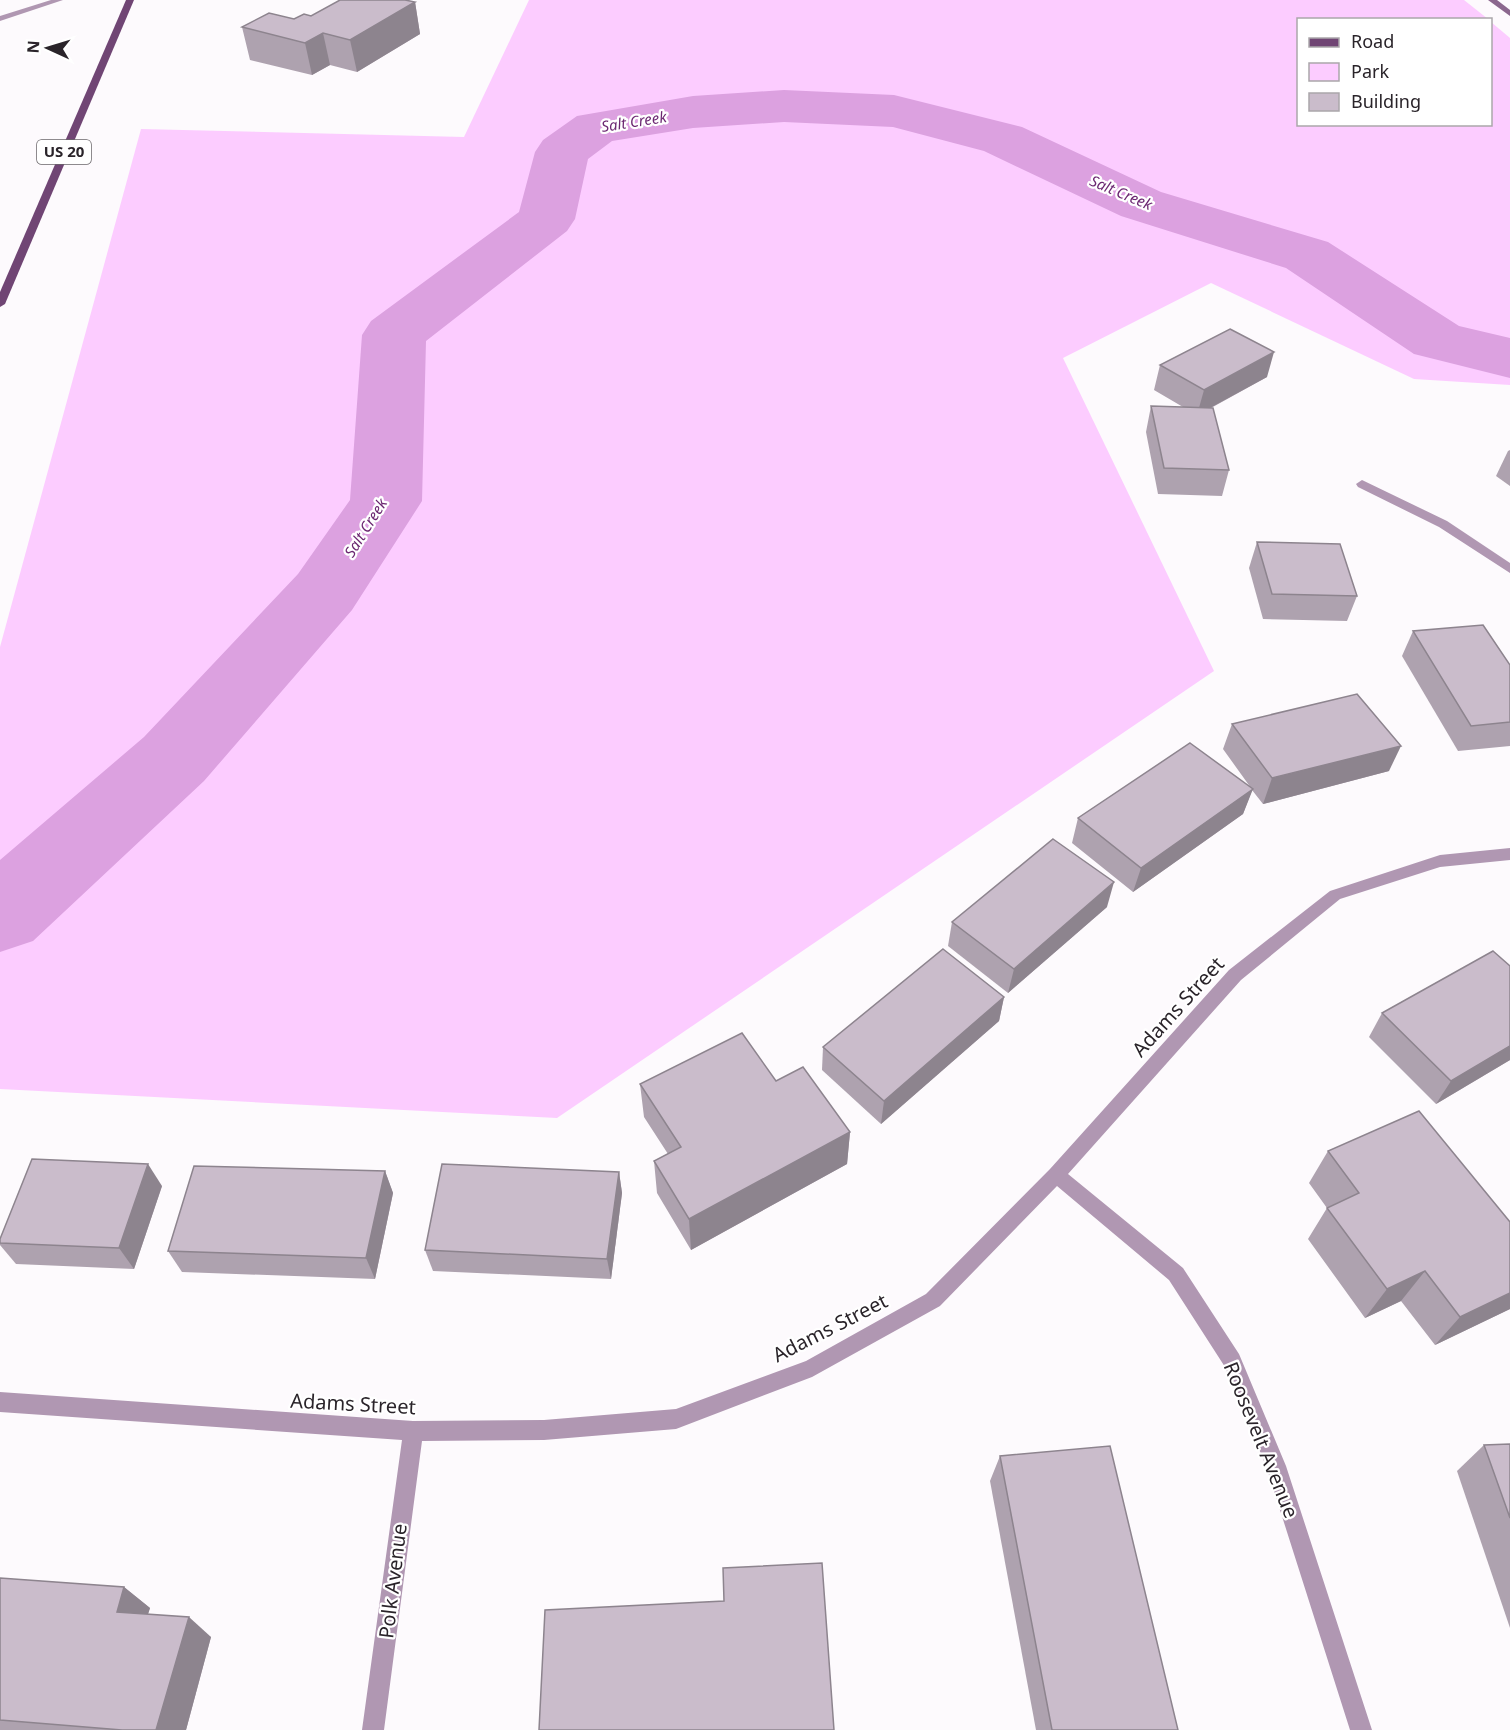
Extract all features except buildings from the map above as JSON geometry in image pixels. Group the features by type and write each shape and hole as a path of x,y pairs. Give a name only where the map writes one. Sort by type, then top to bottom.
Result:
{"main road":[{"name":"US 20","path":"0,304 4,285 130,0"}],"street":[{"path":"0,19 59,0"},
{"path":"1492,0 1510,14"},
{"path":"1362,484 1443,524 1510,569"},
{"name":"Adams Street","path":"0,1402 413,1431 544,1430 676,1419 812,1368 933,1300 1056,1175 1235,975 1335,895 1440,861 1510,854"},
{"name":"Roosevelt Avenue","path":"1056,1175 1176,1274 1232,1362 1276,1466 1361,1730"},
{"name":"Polk Avenue","path":"374,1730 413,1431"}],"green space":[{"path":"529,0 1464,0 1487,18 1297,18 1297,126 1492,126 1492,23 1510,38 1510,385 1414,379 1211,283 1063,358 1214,671 557,1118 0,1089 0,647 141,129 464,137"}],"waterway":[{"name":"Salt Creek","path":"0,915 174,759 325,592 386,501 394,335 546,219 562,152 596,127 693,112 784,106 894,111 1003,139 1141,204 1307,255 1437,340 1510,358"}]}
